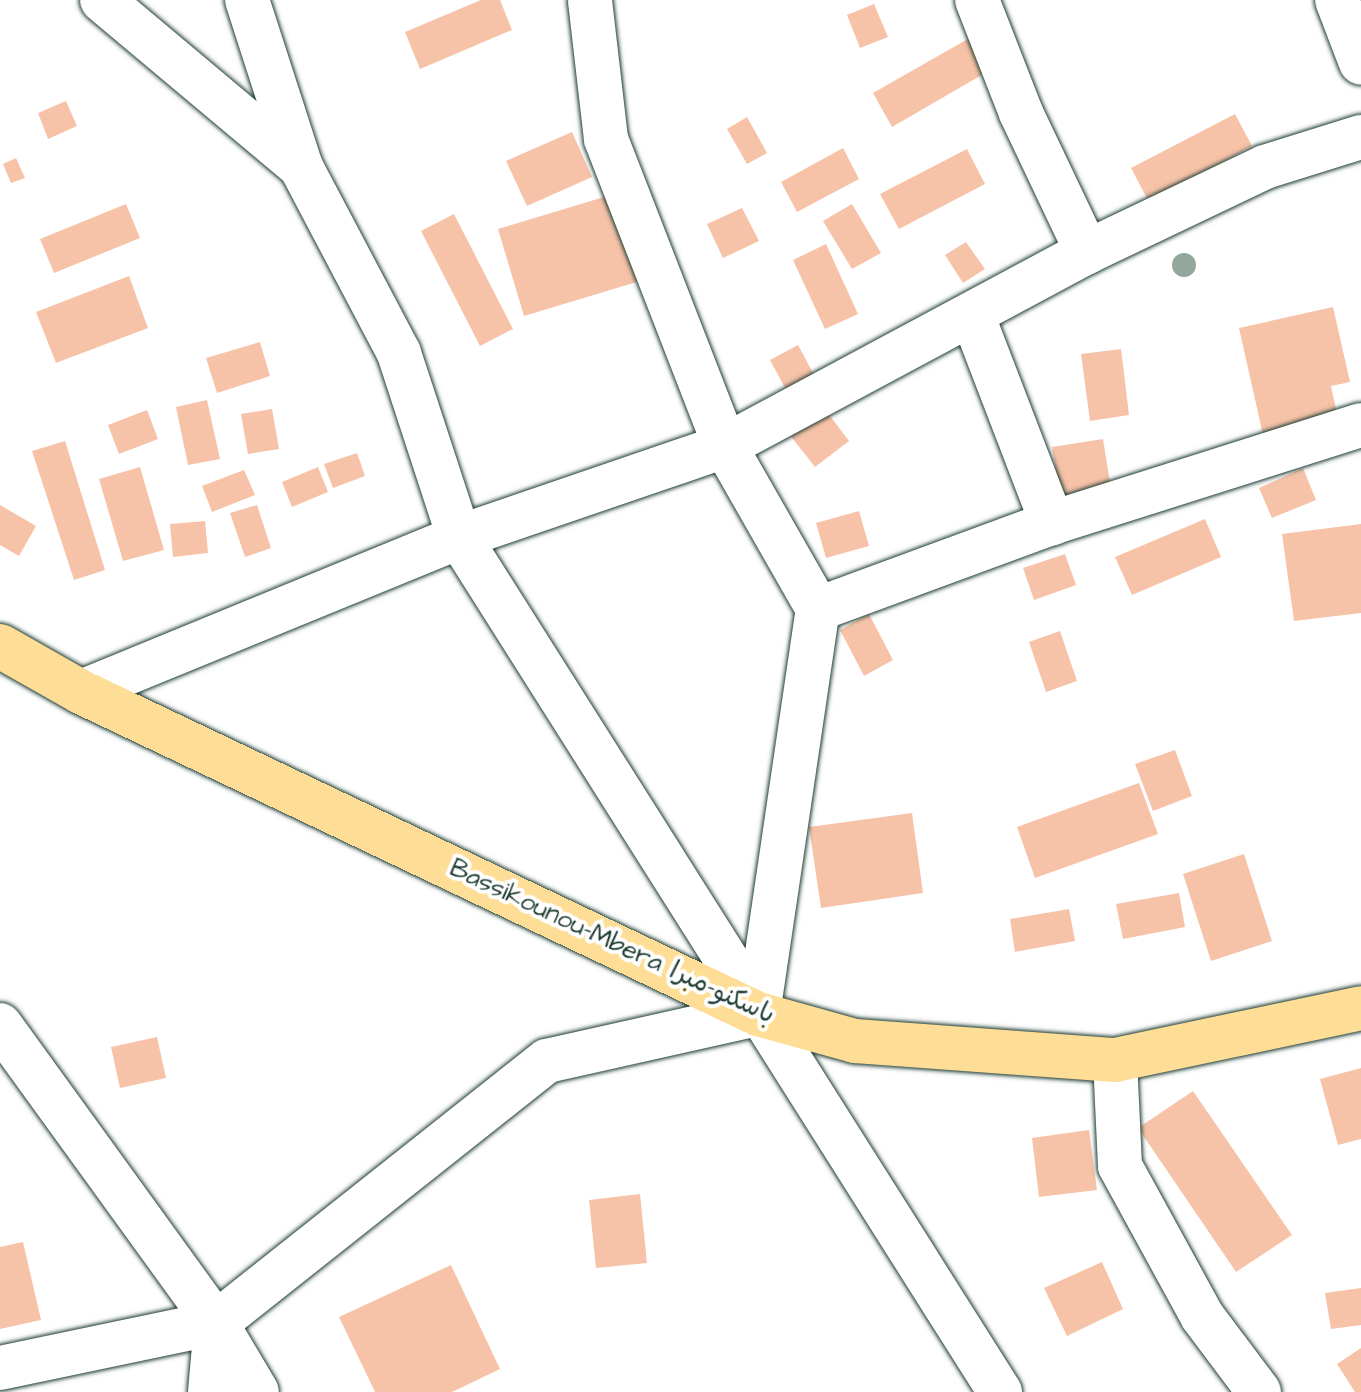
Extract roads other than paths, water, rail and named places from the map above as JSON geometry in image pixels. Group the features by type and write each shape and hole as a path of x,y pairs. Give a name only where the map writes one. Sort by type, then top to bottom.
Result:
{"main road":[{"name":"Bassikounou-Mbera باسكنو-مبرا","path":"0,646 81,692 758,1014 855,1041 1115,1060 1361,1008"}],"street":[{"path":"102,0 301,167"},
{"path":"247,0 301,167 399,353 459,537 1000,1392"},
{"path":"590,0 606,139 725,446 818,609 758,1014"},
{"path":"977,0 1021,113 1087,252"},
{"path":"1337,0 1361,63"},
{"path":"81,692 459,537 725,446 973,317 1087,252 1265,167 1361,137"},
{"path":"973,317 1052,523"},
{"path":"818,609 1052,523 1361,425"},
{"path":"0,1368 216,1323 547,1061 758,1014"},
{"path":"0,1025 216,1323 257,1392"},
{"path":"1115,1060 1120,1166 1202,1316 1259,1392"},
{"path":"210,1392 216,1323"}]}
